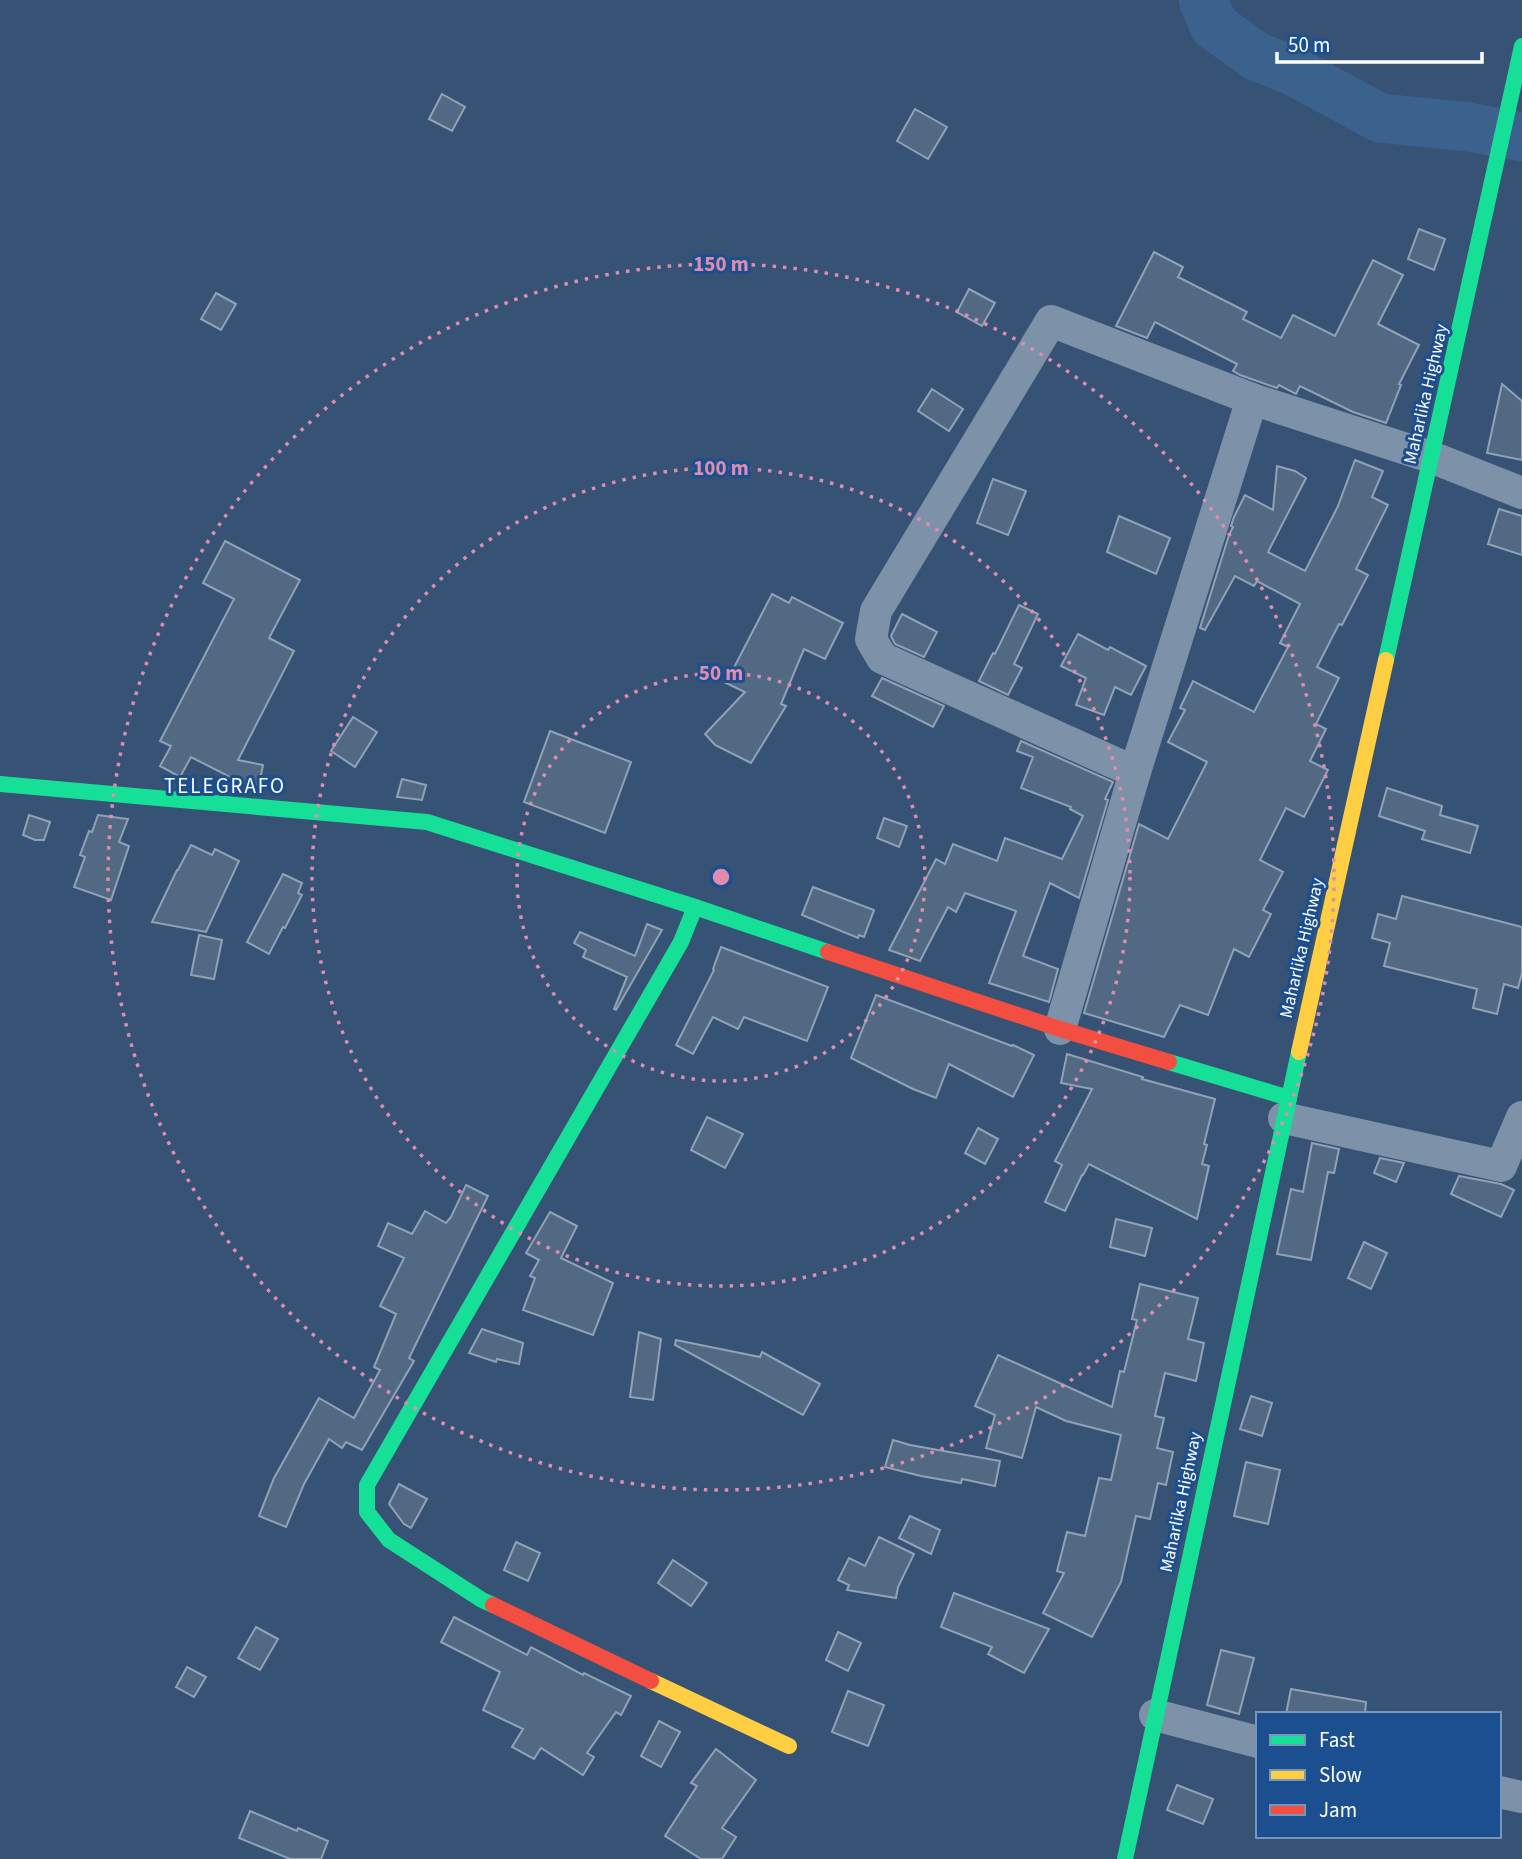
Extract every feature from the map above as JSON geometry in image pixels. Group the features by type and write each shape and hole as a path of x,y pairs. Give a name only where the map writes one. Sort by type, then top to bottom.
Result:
{"main road":[{"name":"Maharlika Highway","path":"1125,1859 1286,1108 1522,46"},
{"path":"0,784 427,821 695,907 1286,1108"},
{"path":"695,907 681,942 367,1485 367,1512 389,1540 482,1600 789,1746"}],"street":[{"path":"1135,772 882,658 871,639 876,611 1051,321 1252,398 1432,457 1522,493"},
{"path":"1060,1029 1135,772 1252,398"},
{"path":"1286,1108 1501,1166 1522,1117"},
{"path":"1155,1715 1256,1741"},
{"path":"1501,1793 1522,1797"}],"building":[{"path":"442,94 465,107 452,131 429,119"},
{"path":"915,109 947,127 928,159 897,141"},
{"path":"1419,229 1445,239 1434,270 1408,259"},
{"path":"1154,252 1183,267 1178,277 1247,312 1243,319 1281,338 1293,315 1335,336 1373,260 1403,275 1378,324 1419,345 1399,384 1401,385 1386,423 1353,412 1300,386 1296,394 1279,385 1277,388 1240,375 1233,371 1237,364 1155,322 1147,338 1116,326"},
{"path":"969,289 995,303 982,326 957,312"},
{"path":"216,293 236,304 221,330 201,319"},
{"path":"1502,384 1522,401 1522,460 1487,453"},
{"path":"932,389 963,409 949,431 918,411"},
{"path":"1355,460 1383,471 1372,497 1388,505 1356,569 1368,575 1317,667 1339,678 1316,724 1326,729 1310,761 1328,770 1304,817 1286,808 1260,860 1283,872 1263,910 1271,914 1249,957 1234,949 1208,1015 1180,1005 1164,1037 1084,1013 1139,824 1168,839 1207,762 1168,742 1185,710 1180,708 1193,681 1254,712 1288,647 1280,643 1300,604 1257,581 1254,586 1235,576 1205,630 1200,628 1234,517 1245,495 1273,510 1277,466 1295,471 1306,478 1268,552 1305,571 1338,506"},
{"path":"993,479 1026,491 1008,535 977,523"},
{"path":"1499,509 1522,516 1522,555 1488,544"},
{"path":"1119,516 1170,538 1156,574 1107,552"},
{"path":"225,541 300,580 269,638 294,651 238,760 263,765 259,785 235,783 236,780 191,757 180,777 160,766 171,746 160,741 234,599 203,583"},
{"path":"772,594 789,603 792,597 843,623 825,659 804,649 781,704 786,706 751,763 715,745 705,734 745,692 726,683"},
{"path":"1019,605 1038,614 1014,664 1022,668 1008,695 979,681"},
{"path":"902,614 937,632 924,657 895,644 891,636"},
{"path":"1078,634 1146,666 1131,695 1115,687 1104,715 1076,705 1086,678 1061,666"},
{"path":"882,678 944,706 933,727 872,696"},
{"path":"353,717 377,732 355,767 331,751"},
{"path":"550,731 631,762 605,833 524,802"},
{"path":"1021,741 1113,782 1105,799 1108,800 1079,898 1050,883 1023,956 1058,969 1049,1002 989,983 1016,911 965,893 956,912 948,907 920,961 889,950 936,859 945,864 953,844 997,861 1005,838 1062,859 1083,816 1070,809 1071,807 1021,788 1033,757 1017,751"},
{"path":"402,779 426,785 422,800 397,797"},
{"path":"1387,788 1442,806 1440,815 1478,826 1470,853 1422,839 1425,831 1379,816"},
{"path":"29,815 50,822 44,840 23,835"},
{"path":"98,815 128,819 119,842 129,846 111,900 74,887 85,857 80,855"},
{"path":"884,818 907,826 899,847 877,838"},
{"path":"191,845 212,855 215,849 239,861 206,932 152,922"},
{"path":"283,874 302,883 298,893 302,895 269,954 247,942"},
{"path":"813,887 874,910 864,937 859,935 858,938 802,915"},
{"path":"1402,896 1522,927 1522,973 1518,988 1504,984 1497,1014 1473,1008 1477,989 1384,966 1390,943 1372,938 1378,914 1396,919"},
{"path":"647,924 662,930 616,1010 614,1009 627,977 583,957 586,950 574,943 580,932 635,956"},
{"path":"199,935 222,940 214,979 191,975"},
{"path":"721,947 828,987 807,1041 744,1017 738,1029 713,1017 693,1054 676,1045 714,970"},
{"path":"876,995 1034,1055 1013,1097 949,1064 936,1098 851,1058"},
{"path":"1067,1054 1143,1077 1142,1079 1215,1099 1204,1144 1207,1145 1202,1164 1209,1166 1197,1219 1089,1164 1065,1211 1045,1202 1062,1165 1055,1161 1092,1089 1061,1083"},
{"path":"707,1117 743,1134 725,1168 691,1150"},
{"path":"978,1128 998,1139 985,1164 965,1153"},
{"path":"1312,1143 1339,1149 1334,1173 1328,1172 1311,1260 1277,1254 1291,1189 1303,1192"},
{"path":"1380,1158 1404,1163 1396,1182 1374,1173"},
{"path":"1459,1176 1501,1184 1514,1190 1501,1217 1451,1194"},
{"path":"466,1185 488,1196 409,1358 414,1361 362,1450 346,1442 342,1448 329,1439 304,1484 286,1527 259,1516 274,1478 319,1398 354,1418 380,1370 374,1367 396,1314 380,1306 404,1258 378,1246 388,1223 412,1234 425,1211 446,1223"},
{"path":"550,1212 577,1226 561,1258 613,1283 593,1335 523,1310 535,1278 530,1276 539,1260 526,1253"},
{"path":"1116,1219 1152,1228 1145,1256 1110,1247"},
{"path":"1364,1242 1387,1253 1371,1289 1348,1278"},
{"path":"1140,1284 1198,1298 1188,1339 1204,1343 1196,1381 1165,1373 1155,1416 1164,1418 1157,1448 1173,1452 1166,1485 1158,1483 1150,1519 1136,1516 1121,1582 1092,1637 1043,1613 1064,1573 1057,1571 1067,1532 1085,1536 1099,1478 1111,1480 1121,1435 1066,1421 1036,1407 1022,1458 986,1448 995,1415 975,1406 998,1355 1112,1407 1120,1371 1124,1372 1137,1320 1132,1319"},
{"path":"482,1329 523,1343 519,1364 497,1359 496,1362 469,1353"},
{"path":"639,1332 661,1339 653,1400 630,1397"},
{"path":"676,1340 760,1357 762,1352 820,1384 803,1415 675,1345"},
{"path":"1251,1396 1272,1403 1262,1436 1240,1429"},
{"path":"893,1440 1000,1461 995,1486 962,1479 961,1483 885,1467"},
{"path":"1246,1462 1280,1470 1268,1524 1234,1516"},
{"path":"399,1484 427,1499 411,1528 404,1524 389,1504"},
{"path":"910,1516 940,1530 931,1554 899,1538"},
{"path":"879,1537 914,1554 898,1587 896,1598 847,1590 849,1585 838,1580 849,1558 865,1566"},
{"path":"516,1542 540,1553 528,1581 504,1570"},
{"path":"673,1560 707,1583 691,1606 658,1583"},
{"path":"954,1593 1049,1629 1024,1673 988,1654 992,1647 941,1627"},
{"path":"454,1617 527,1655 531,1647 583,1675 584,1673 631,1696 621,1715 616,1712 587,1753 594,1757 583,1775 541,1748 534,1759 512,1747 523,1729 483,1710 500,1672 441,1642"},
{"path":"256,1627 278,1639 260,1670 238,1658"},
{"path":"838,1632 861,1643 848,1671 826,1660"},
{"path":"1221,1650 1254,1658 1239,1714 1207,1705"},
{"path":"187,1667 206,1677 194,1697 176,1687"},
{"path":"1291,1689 1366,1702 1365,1712 1286,1712"},
{"path":"848,1691 884,1705 868,1746 832,1732"},
{"path":"659,1721 680,1732 661,1767 641,1756"},
{"path":"716,1749 756,1780 722,1828 736,1837 722,1859 701,1859 665,1836 697,1786 691,1783"},
{"path":"1177,1785 1213,1799 1203,1824 1167,1810"},
{"path":"250,1811 328,1841 321,1859 290,1859 239,1838"}],"waterway":[{"path":"1203,0 1214,26 1256,56 1295,72 1380,118 1469,127 1522,137"}],"traffic: fast":[{"path":"1386,660 1522,46"},
{"path":"0,784 427,822 828,952"},
{"path":"493,1605 389,1540 367,1512 367,1485 681,942 695,907"},
{"path":"1125,1859 1299,1052"},
{"path":"1169,1062 1289,1098"}],"traffic: slow":[{"path":"1299,1052 1386,660"},
{"path":"651,1681 789,1746"}],"traffic: jam":[{"path":"828,952 1169,1062"},
{"path":"493,1605 651,1681"}],"district":[{"name":"TELEGRAFO","path":"225,786"}]}
